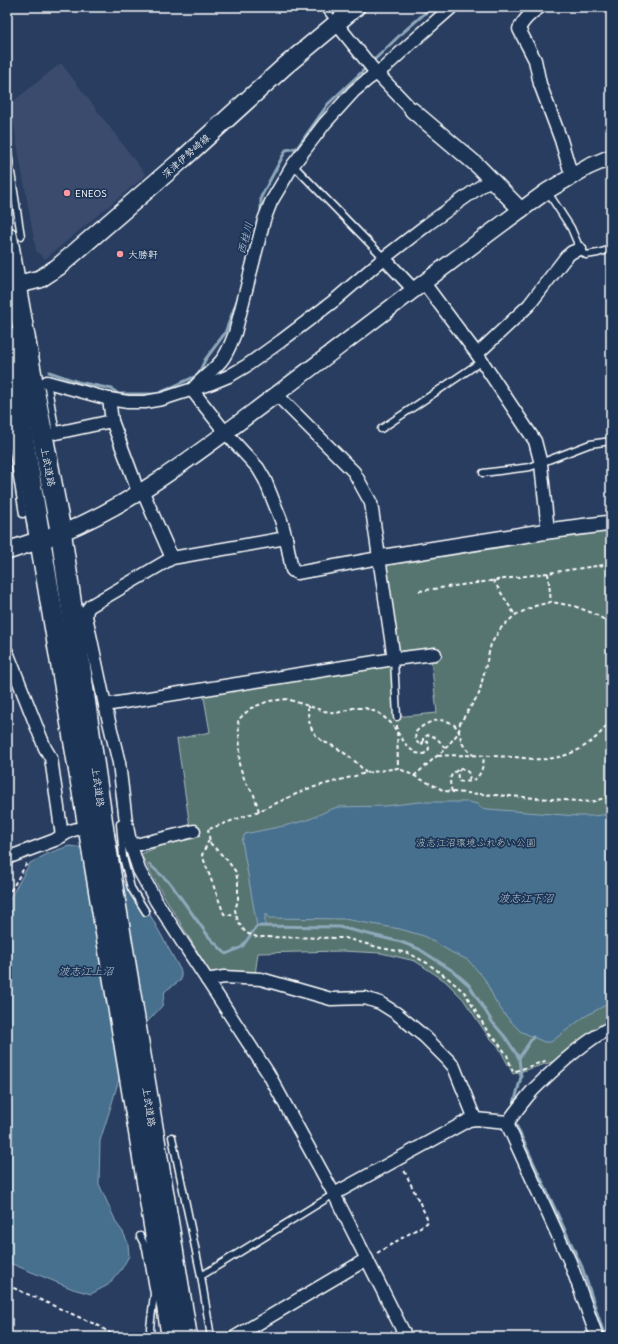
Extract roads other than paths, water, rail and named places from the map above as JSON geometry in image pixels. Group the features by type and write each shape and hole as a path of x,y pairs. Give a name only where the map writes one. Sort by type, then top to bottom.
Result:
{"highway":[{"name":"上武道路","path":"14,236 11,286 43,391 60,532 80,616 172,1337"},
{"name":"上武道路","path":"7,337 16,432 106,829"},
{"name":"上武道路","path":"143,1113 187,1337"}],"main road":[{"name":"深津伊勢崎線","path":"11,286 40,279 58,267 184,158 285,66 356,7"},
{"path":"7,551 60,532"}],"street":[{"path":"192,390 198,381 221,361 229,350 235,333 264,220 271,202 293,165 337,109 375,71 385,67 452,7"},
{"path":"540,7 532,13 519,29 535,60 540,84 561,140 568,166 573,175"},
{"path":"336,23 375,71 412,110 462,151 521,210"},
{"path":"60,532 85,523 140,492 225,432 547,191 573,175 611,157"},
{"path":"43,391 128,402 146,402 192,390 229,376 246,366 335,300 384,258 428,224 491,179"},
{"path":"480,357 529,305 566,257 572,252 580,249"},
{"path":"384,258 419,286 480,357 536,441 541,464 548,531"},
{"path":"192,390 225,432 258,468 265,480 281,520 292,570 297,573 379,558 548,531 611,523"},
{"path":"276,394 354,472 371,503 394,659"},
{"path":"109,399 112,421 133,477 172,558"},
{"path":"56,433 112,421"},
{"path":"106,829 119,763 105,705 80,616 90,606 172,558 286,538"},
{"path":"7,652 45,748 51,758 62,836"},
{"path":"105,705 394,659 436,654"},
{"path":"7,858 13,854 55,840 70,831 106,829 131,846 139,870 156,901 268,1073 334,1194 406,1337"},
{"path":"131,846 194,831"},
{"path":"207,980 224,977 261,979 331,999 365,998 380,1003 396,1013 425,1036 448,1060 456,1072 475,1119"},
{"path":"597,1337 570,1262 509,1128 508,1122 533,1091 558,1067 587,1042 611,1027"},
{"path":"334,1194 469,1120 475,1119 508,1122"},
{"path":"235,1337 367,1259"}],"lane":[{"path":"324,7 336,23"},
{"path":"7,147 14,236"},
{"path":"293,165 384,258"},
{"path":"547,191 571,228 580,249 586,255 611,249"},
{"path":"381,429 480,357"},
{"path":"43,391 56,433"},
{"path":"7,415 16,432 14,456 23,514"},
{"path":"483,473 530,467 590,444 611,441"},
{"path":"7,458 14,456"},
{"path":"394,659 397,717"},
{"path":"106,829 123,857 131,888 146,912"},
{"path":"172,1137 201,1276 211,1337"},
{"path":"201,1276 334,1194"},
{"path":"140,1236 146,1248 154,1294 150,1328 151,1337"}],"water":[{"name":"波志江下沼","path":"419,802 468,802 478,804 481,808 488,809 577,816 611,814 611,1002 584,1017 551,1042 544,1042 520,1031 505,1015 496,1002 484,978 468,960 424,936 400,929 344,919 268,918 268,915 265,915 265,926 257,926 242,841 245,834 286,826 310,819 331,809 339,807 385,806"},
{"name":"波志江上沼","path":"69,846 86,848 124,882 144,916 149,913 181,971 181,980 165,991 162,1006 130,1041 100,1141 99,1184 117,1224 128,1243 129,1256 121,1270 108,1285 91,1294 73,1289 7,1262 7,913 10,898 30,863 49,853"}],"waterway":[{"name":"西桂川","path":"371,63 432,7"},
{"name":"西桂川","path":"261,214 261,197 286,150 297,148 328,104 367,67"},
{"name":"西桂川","path":"49,372 78,382 112,389 118,394 157,394 198,375 205,360 225,333 238,298"},
{"path":"149,864 170,883 209,937 226,954 242,947 257,926 339,927 401,942 419,949 453,971 469,985 493,1023 506,1038 519,1058 521,1077 514,1104"},
{"path":"519,1058 533,1037"},
{"path":"516,1125 582,1267 605,1337"}],"place":[{"name":"ENEOS","path":"67,193"},
{"name":"大勝軒","path":"120,254"}],"park label":[{"name":"波志江沼環境ふれあい公園","path":"476,842"}]}
